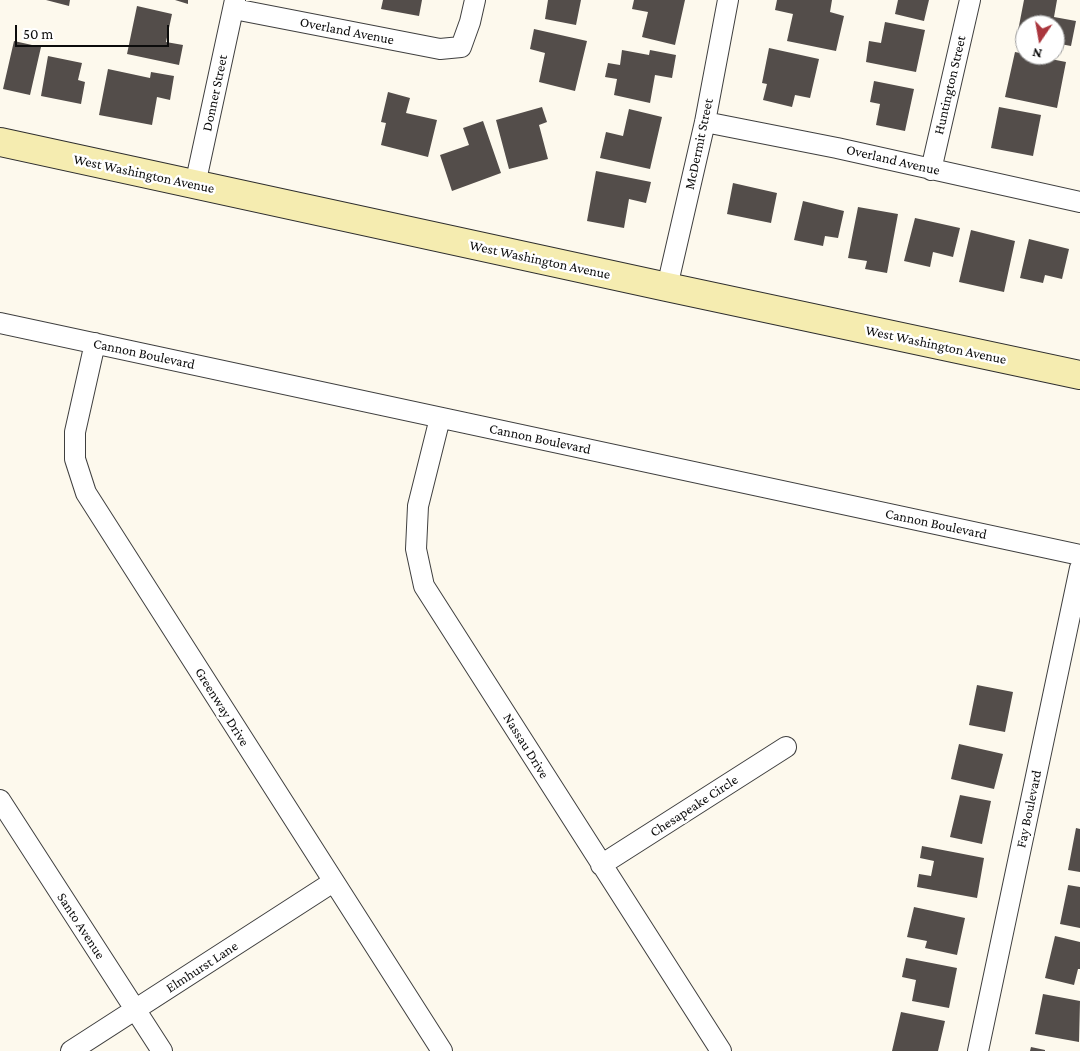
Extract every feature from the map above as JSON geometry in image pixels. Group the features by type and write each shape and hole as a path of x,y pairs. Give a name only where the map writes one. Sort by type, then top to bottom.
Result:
{"main road":[{"name":"West Washington Avenue","path":"0,142 1080,375"}],"street":[{"name":"Overland Avenue","path":"235,5 440,49 461,47 470,22 474,0"},
{"name":"McDermit Street","path":"667,287 704,122 728,0"},
{"name":"Huntington Street","path":"931,170 970,0"},
{"name":"Donner Street","path":"195,185 235,5"},
{"name":"Overland Avenue","path":"704,122 837,148 1080,202"},
{"name":"Cannon Boulevard","path":"0,323 1080,555"},
{"name":"Greenway Drive","path":"95,343 75,432 75,459 86,493 442,1051"},
{"name":"Nassau Drive","path":"440,418 418,506 416,549 424,586 721,1051"},
{"name":"Fay Boulevard","path":"978,1051 1080,568"},
{"name":"Chesapeake Circle","path":"601,865 786,747"},
{"name":"Santo Avenue","path":"0,800 162,1051"},
{"name":"Elmhurst Lane","path":"71,1051 333,882"}],"building":[{"path":"46,0 70,0 69,6"},
{"path":"175,0 188,0 188,4"},
{"path":"383,0 422,0 419,16 381,9"},
{"path":"548,0 581,0 576,25 545,19"},
{"path":"634,0 685,0 675,45 642,37 648,12 632,9"},
{"path":"777,0 832,0 830,12 844,16 836,51 787,41 793,14 775,10"},
{"path":"898,0 929,0 924,21 895,14"},
{"path":"1024,0 1057,0 1054,15 1021,15"},
{"path":"137,6 172,14 166,42 183,45 179,65 127,54"},
{"path":"1065,19 1076,21 1071,46 1065,45"},
{"path":"885,22 925,30 916,72 866,62 869,41 881,43"},
{"path":"534,29 587,41 575,91 539,82 545,53 530,49"},
{"path":"14,41 41,47 30,95 3,89"},
{"path":"769,48 819,59 810,98 795,95 792,107 763,100 767,84 762,83"},
{"path":"622,50 649,55 650,50 676,55 672,78 655,75 650,103 614,95 617,79 605,77 608,63 620,65"},
{"path":"1015,52 1015,65 1065,65 1066,62 1057,108 1005,97"},
{"path":"48,56 82,63 78,80 85,82 81,104 41,96"},
{"path":"108,69 150,78 151,72 174,76 170,100 157,97 152,125 99,115"},
{"path":"874,81 914,89 905,131 876,125 880,104 870,102"},
{"path":"388,92 410,98 406,113 437,120 428,157 381,145 386,123 381,122"},
{"path":"542,107 547,122 539,125 548,159 509,169 496,120"},
{"path":"999,107 1041,115 1033,156 991,148"},
{"path":"629,109 662,117 650,169 600,158 606,132 623,136"},
{"path":"483,121 501,173 452,191 440,155 469,145 463,128"},
{"path":"596,171 651,182 646,203 629,199 624,228 587,221"},
{"path":"733,183 777,193 771,223 727,214"},
{"path":"803,201 844,211 838,238 825,236 823,246 794,240"},
{"path":"858,207 898,214 887,273 865,269 867,261 848,258"},
{"path":"915,218 960,228 953,257 933,252 930,267 904,261"},
{"path":"971,230 1015,241 1004,292 959,282"},
{"path":"1029,239 1069,249 1062,279 1045,275 1043,283 1020,278"},
{"path":"977,685 1013,692 1005,732 969,725"},
{"path":"959,744 1003,754 994,789 951,779"},
{"path":"960,795 991,801 982,844 950,837"},
{"path":"1076,828 1080,829 1080,872 1068,870"},
{"path":"922,846 984,858 977,898 917,887 919,874 931,876 934,861 920,858"},
{"path":"1068,885 1080,887 1080,928 1060,924"},
{"path":"914,907 965,918 957,955 925,948 927,941 907,937"},
{"path":"1055,936 1080,942 1080,969 1078,969 1074,985 1045,978"},
{"path":"906,958 957,968 949,1008 912,1001 916,980 902,977"},
{"path":"1043,994 1080,1001 1079,1042 1035,1034"},
{"path":"901,1012 945,1021 938,1051 892,1051"},
{"path":"1031,1047 1045,1050 1045,1051 1030,1051"}]}
